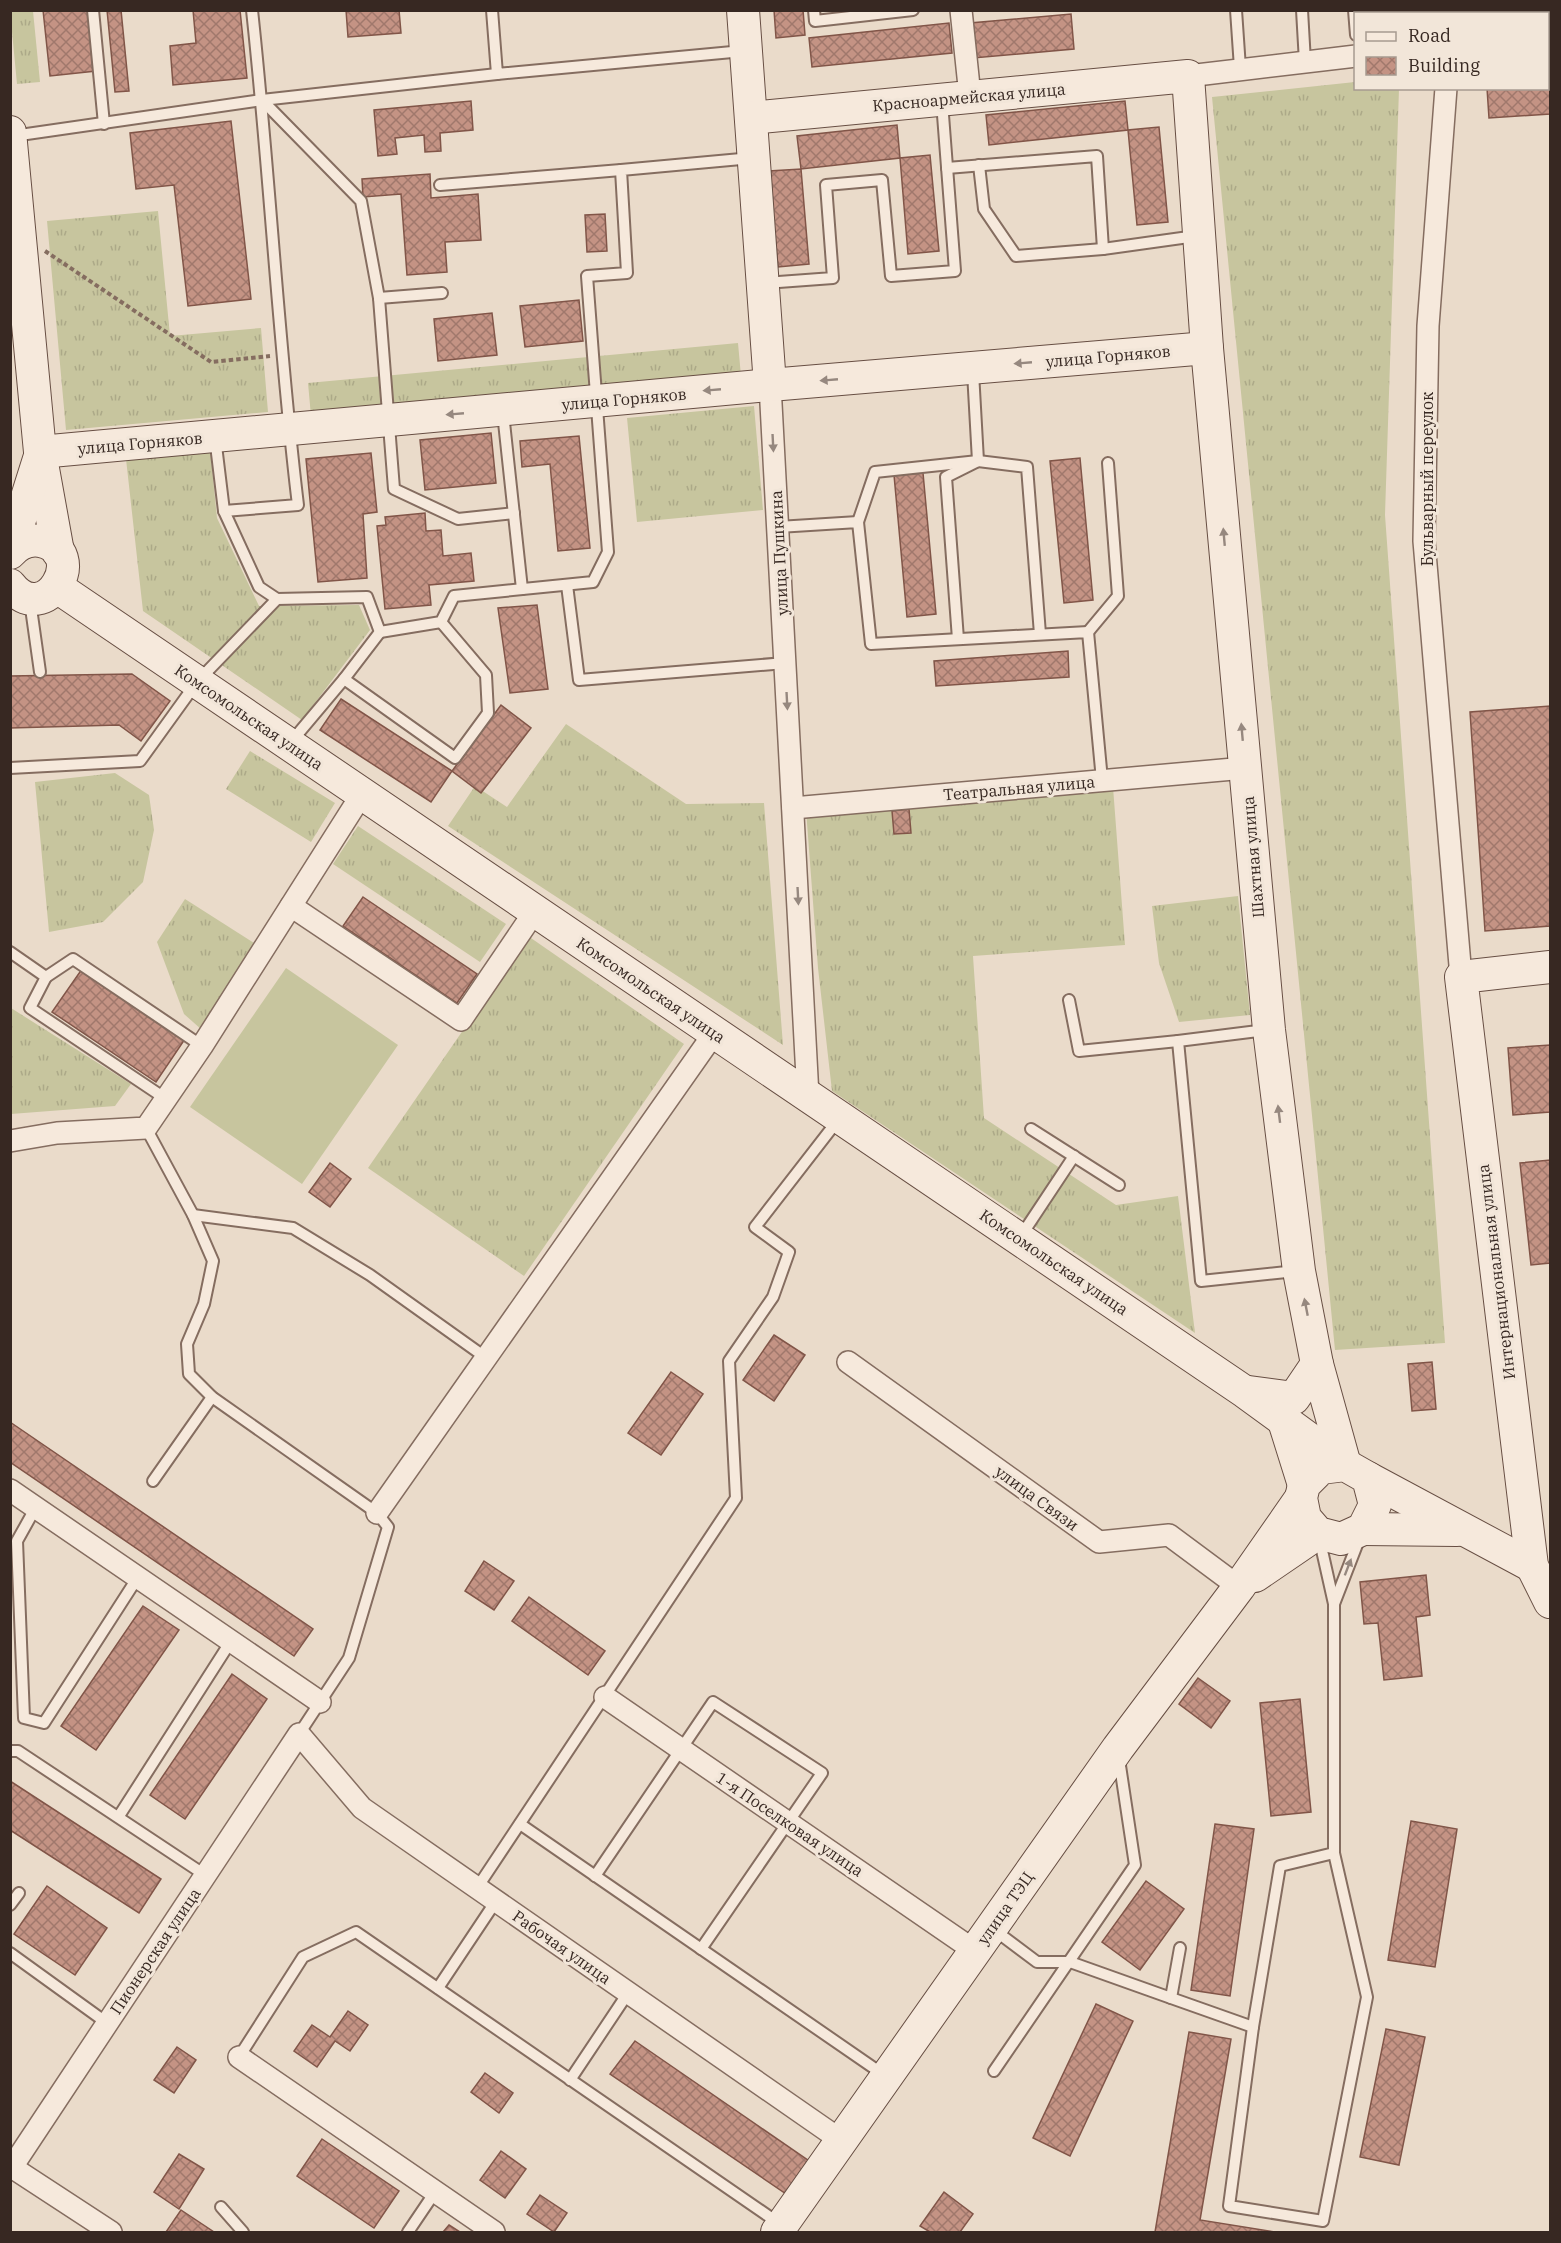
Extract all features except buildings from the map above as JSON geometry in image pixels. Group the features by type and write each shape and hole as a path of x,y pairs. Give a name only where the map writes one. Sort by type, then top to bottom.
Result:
{"street":[{"name":"улица Пушкина","path":"743,10 770,385 808,1096"},
{"path":"956,97 961,10"},
{"path":"1188,76 1354,56"},
{"name":"Красноармейская улица","path":"751,118 1188,76"},
{"name":"Шахтная улица","path":"1188,76 1207,348 1269,1030 1299,1271 1317,1364 1356,1472"},
{"name":"Бульварный переулок","path":"1446,90 1428,326 1424,541 1461,978"},
{"path":"10,132 40,452 58,552 63,565 63,576 33,590"},
{"name":"улица Горняков","path":"40,452 770,385 1207,348"},
{"path":"10,552 40,452"},
{"path":"10,552 27,541 38,540 58,552"},
{"name":"Комсомольская улица","path":"33,590 197,681 1245,1392 1356,1472 1461,1530"},
{"name":"Театральная улица","path":"793,808 1245,768"},
{"path":"10,1141 57,1133 146,1128 202,1046 362,794"},
{"path":"291,906 461,1020 535,911"},
{"path":"1461,978 1551,967"},
{"name":"Интернациональная улица","path":"1461,978 1532,1566"},
{"path":"377,1513 715,1032"},
{"name":"улица Связи","path":"848,1362 1099,1542 1169,1535 1239,1587"},
{"path":"1245,1392 1294,1398 1317,1364"},
{"path":"1283,1418 1303,1492 1305,1518 1318,1533 1341,1539 1363,1529 1461,1530 1532,1566 1551,1602"},
{"path":"1303,1492 1321,1468 1356,1472 1375,1505 1363,1529"},
{"path":"10,1490 320,1702"},
{"name":"улица ТЭЦ","path":"779,2229 1118,1748 1239,1587 1303,1492"},
{"path":"1239,1587 1318,1533"},
{"name":"1-я Поселковая улица","path":"605,1697 788,1823 983,1940"},
{"name":"Пионерская улица","path":"11,2167 299,1734"},
{"name":"Рабочая улица","path":"299,1734 362,1808 842,2140"},
{"path":"238,2057 494,2232"},
{"path":"11,2167 111,2232"}],"lane":[{"path":"93,10 104,124"},
{"path":"224,511 298,505 289,430 262,100 252,10"},
{"path":"492,10 497,74"},
{"path":"814,10 815,21 913,10"},
{"path":"1236,10 1240,68"},
{"path":"1302,10 1305,62"},
{"path":"11,137 262,100 497,74 746,51"},
{"path":"763,283 833,278 826,185 882,180 891,276 955,271 946,168 956,97"},
{"path":"262,100 361,201 379,298 394,489 458,519 514,513"},
{"path":"946,168 1097,156 1104,249"},
{"path":"440,185 754,158"},
{"path":"979,165 984,209 1016,256 1104,249 1199,235"},
{"path":"441,622 454,596 593,582 608,552 587,276 627,273 621,170"},
{"path":"379,298 442,292"},
{"path":"973,368 978,461"},
{"path":"503,410 522,589"},
{"path":"215,436 224,511 259,587 277,599 368,597 380,632"},
{"path":"958,639 946,477 978,461"},
{"path":"1040,634 1027,467 978,461 874,472 858,522 871,644 1088,632"},
{"path":"1102,780 1088,632 1118,596 1108,463"},
{"path":"778,527 858,522"},
{"path":"567,585 579,680 785,663"},
{"path":"33,590 40,672"},
{"path":"10,768 140,761 197,681 277,599"},
{"path":"289,744 380,632 441,622"},
{"path":"344,679 455,758 488,713 486,675 441,622"},
{"path":"10,952 46,977"},
{"path":"166,1099 30,1008 46,977 73,959 202,1046"},
{"path":"1069,1000 1079,1051 1269,1030"},
{"path":"1178,1041 1201,1281 1299,1271"},
{"path":"477,1888 736,1498 729,1361 773,1297 789,1252 754,1227 840,1117"},
{"path":"146,1128 193,1215 213,1261 204,1304 187,1344 189,1374 212,1397 377,1513 388,1527 349,1658 299,1734"},
{"path":"1031,1129 1119,1185"},
{"path":"1019,1238 1074,1156"},
{"path":"193,1215 293,1228 370,1275 486,1357"},
{"path":"153,1481 212,1397"},
{"path":"36,1507 17,1541 24,1718 44,1723 138,1577"},
{"path":"1334,1604 1363,1529"},
{"path":"1318,1533 1334,1604 1334,1853 1367,1997 1323,2221 1229,2206 1253,2027 1280,1866 1334,1853"},
{"path":"119,1816 231,1641"},
{"path":"595,1876 713,1702 822,1773 700,1949"},
{"path":"994,2071 1135,1864 1118,1748"},
{"path":"10,1751 18,1751 206,1875"},
{"path":"519,1824 886,2077"},
{"path":"10,1905 19,1893"},
{"path":"438,1989 496,1901"},
{"path":"238,2057 303,1957 356,1932 570,2080 779,2229"},
{"path":"983,1940 1037,1962 1070,1962 1253,2027"},
{"path":"1171,1998 1180,1948"},
{"path":"10,1953 107,2023"},
{"path":"570,2080 628,1993"},
{"path":"408,2232 435,2192"},
{"path":"221,2207 243,2232"}],"path":[{"path":"20,234 211,362 283,355"}],"green space":[{"path":"10,11 33,11 40,82 17,84"},
{"path":"1354,82 1354,90 1399,90 1385,515 1445,1343 1335,1350 1212,97"},
{"path":"158,211 170,336 261,328 268,412 66,430 47,221"},
{"path":"738,343 741,376 311,416 308,383"},
{"path":"754,406 763,510 637,522 627,418"},
{"path":"210,448 217,518 259,606 359,605 370,630 302,720 143,611 126,459"},
{"path":"566,724 686,804 764,803 783,1045 448,826 475,786 507,807"},
{"path":"250,751 335,803 311,842 226,789"},
{"path":"115,773 149,795 154,830 143,882 103,922 49,932 35,782"},
{"path":"1113,787 1125,945 973,956 984,1118 1116,1205 1178,1196 1195,1333 832,1091 818,968 806,810"},
{"path":"358,826 506,924 480,962 333,864"},
{"path":"1238,896 1250,1015 1179,1022 1159,963 1152,906"},
{"path":"185,899 257,945 202,1030 184,1014 157,942"},
{"path":"528,936 684,1044 524,1276 368,1168"},
{"path":"286,968 398,1045 302,1184 190,1107"},
{"path":"11,1008 131,1084 115,1106 11,1114"}]}
